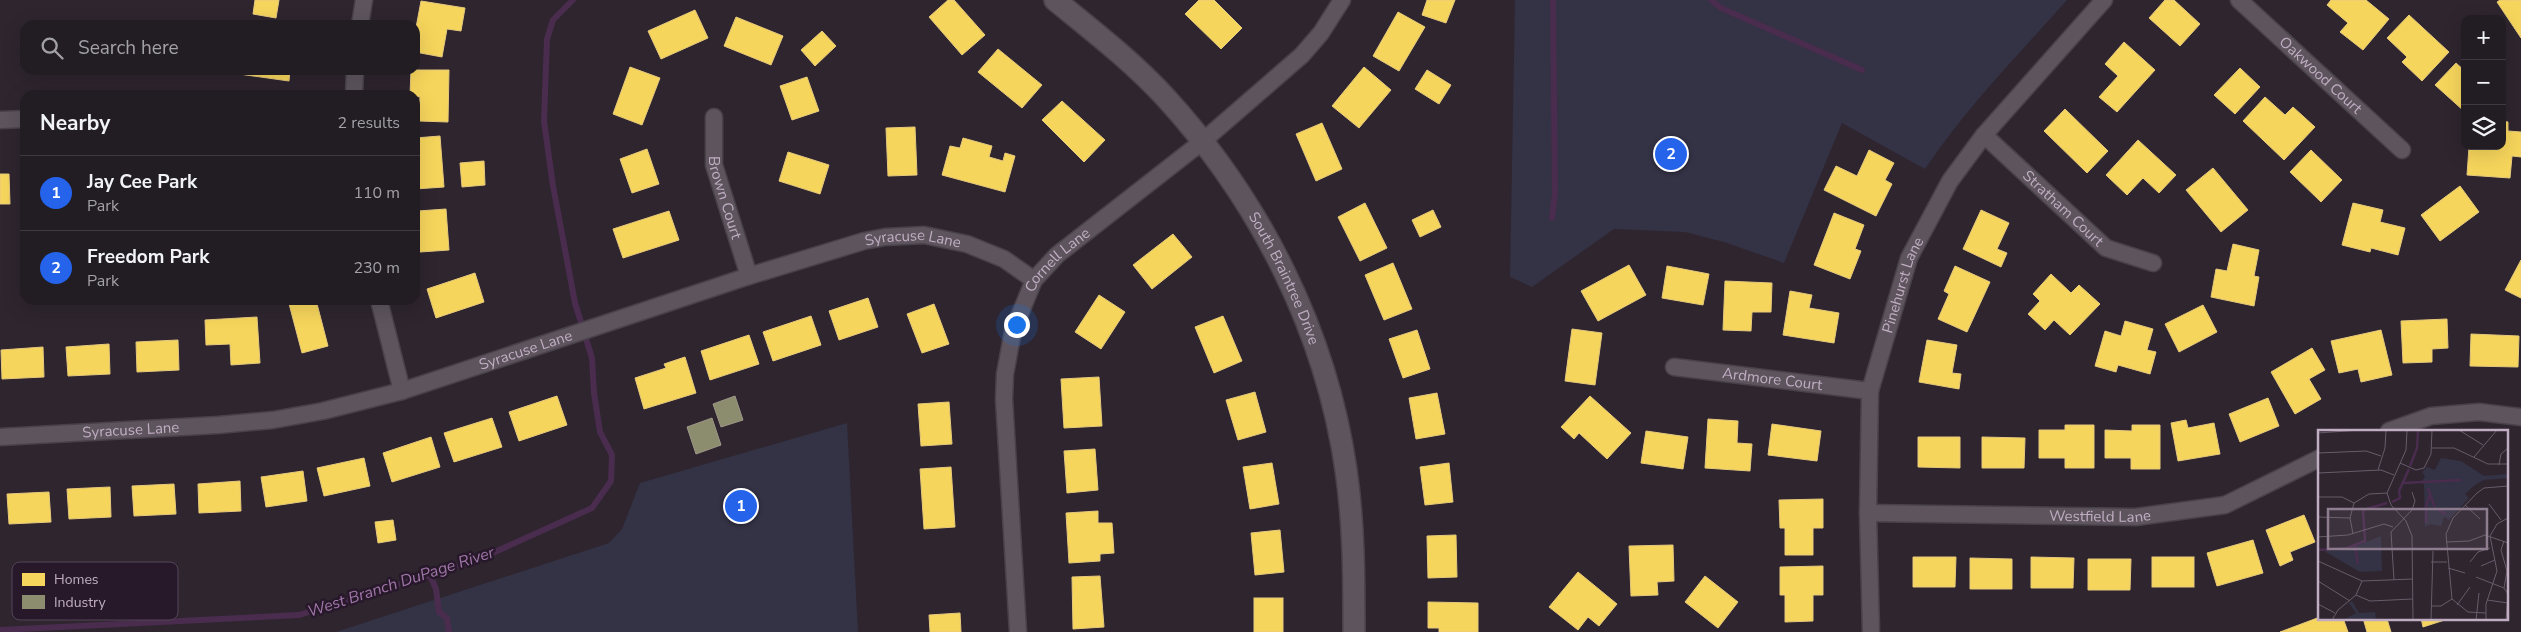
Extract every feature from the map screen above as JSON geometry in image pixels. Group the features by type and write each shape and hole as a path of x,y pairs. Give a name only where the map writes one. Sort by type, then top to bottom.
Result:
{"street":[{"path":"361,20 364,0"},
{"name":"South Braintree Drive","path":"1055,0 1140,72 1203,141 1262,227 1307,321 1325,374 1339,429 1351,510 1354,632"},
{"name":"Cornell Lane","path":"1018,632 1004,374 1013,331 1034,280 1057,255 1203,141 1302,55 1320,33 1342,0"},
{"name":"Pinehurst Lane","path":"1871,632 1868,513 1870,391 1909,258 1950,180 1984,135 2104,0"},
{"name":"Oakwood Court","path":"2240,0 2402,150"},
{"path":"354,90 355,75"},
{"name":"Brown Court","path":"714,117 714,165 749,276"},
{"path":"0,120 20,119"},
{"name":"Stratham Court","path":"1984,135 2106,248 2152,263"},
{"name":"Syracuse Lane","path":"0,437 218,425 272,420 322,411 402,391 749,276 864,241 914,234 946,238 986,250 1004,259 1034,280"},
{"path":"380,305 402,391"},
{"name":"Ardmore Court","path":"1674,367 1870,391"},
{"path":"2393,430 2431,416 2480,412 2521,417"},
{"name":"Westfield Lane","path":"1868,513 2136,517 2225,505 2318,459"}],"shaded area":[{"path":"1515,0 2067,0 1975,103 1925,169 1842,123 1784,263 1724,242 1685,232 1614,229 1532,287 1510,277"},
{"path":"847,423 858,632 336,632 609,543 622,529 640,483"}],"building: Homes":[{"path":"255,0 279,0 276,18 253,14"},
{"path":"948,0 954,0 985,35 962,55 929,17"},
{"path":"1199,0 1214,0 1242,28 1221,49 1185,14"},
{"path":"1427,0 1455,0 1446,23 1422,15"},
{"path":"2165,0 2174,0 2200,24 2180,46 2149,18"},
{"path":"2331,0 2366,0 2389,19 2363,50 2340,32 2348,23 2327,5"},
{"path":"2500,0 2521,0 2521,38 2506,15 2497,2"},
{"path":"421,1 465,8 461,31 447,29 442,57 420,53 420,20 417,20"},
{"path":"695,10 708,38 661,59 648,31"},
{"path":"1398,12 1425,27 1399,71 1373,56"},
{"path":"2409,15 2449,52 2422,81 2402,62 2407,57 2387,38"},
{"path":"736,17 783,36 771,65 724,46"},
{"path":"822,31 836,46 815,66 801,50"},
{"path":"2124,42 2155,70 2117,112 2099,97 2118,76 2105,64"},
{"path":"998,49 1042,85 1022,108 978,72"},
{"path":"2456,63 2461,67 2461,108 2435,85"},
{"path":"630,67 660,78 642,125 613,114"},
{"path":"1364,67 1391,90 1359,128 1332,106"},
{"path":"2240,68 2260,87 2235,114 2214,95"},
{"path":"420,70 449,70 448,122 420,121 420,90 410,90 411,75 420,75"},
{"path":"1427,70 1451,85 1439,104 1415,89"},
{"path":"246,75 290,75 289,81"},
{"path":"807,77 819,111 792,120 780,86"},
{"path":"2265,97 2285,115 2293,107 2315,127 2284,160 2243,121"},
{"path":"1062,101 1105,140 1084,162 1042,120"},
{"path":"2065,109 2108,151 2087,173 2044,131"},
{"path":"2506,122 2508,122 2508,131 2521,132 2521,157 2512,156 2510,178 2467,175 2469,150 2506,150"},
{"path":"1322,123 1342,169 1316,181 1296,134"},
{"path":"915,127 917,175 888,176 886,128"},
{"path":"440,136 444,187 420,189 420,138"},
{"path":"963,138 992,146 989,157 1003,161 1005,153 1015,156 1005,192 942,175 950,146 960,148"},
{"path":"2138,140 2176,175 2159,193 2143,178 2127,195 2106,175"},
{"path":"647,149 659,184 632,193 620,159"},
{"path":"1869,150 1894,163 1885,180 1892,184 1876,216 1824,190 1836,166 1857,176"},
{"path":"2311,150 2342,180 2321,202 2290,172"},
{"path":"788,152 829,165 820,194 779,181"},
{"path":"484,161 485,185 462,187 460,163"},
{"path":"2213,168 2248,210 2221,232 2186,190"},
{"path":"0,174 9,174 10,204 0,204"},
{"path":"2460,186 2479,212 2440,241 2421,215"},
{"path":"1365,203 1387,248 1360,261 1338,217"},
{"path":"2353,203 2383,210 2380,222 2405,228 2398,255 2371,248 2370,252 2342,245"},
{"path":"446,209 449,250 420,252 420,211"},
{"path":"1433,210 1441,227 1420,237 1412,220"},
{"path":"1981,210 2009,223 1997,249 2007,253 2001,267 1963,249"},
{"path":"669,211 679,240 623,258 613,229"},
{"path":"1834,213 1864,225 1855,249 1861,251 1850,279 1814,265"},
{"path":"1173,234 1192,257 1152,289 1133,265"},
{"path":"2233,244 2259,250 2254,276 2259,277 2254,306 2211,297 2216,269 2227,271"},
{"path":"2521,260 2521,298 2505,290"},
{"path":"1393,263 1412,309 1384,320 1365,275"},
{"path":"1629,265 1646,295 1598,321 1581,291"},
{"path":"1667,266 1709,274 1703,305 1662,298"},
{"path":"1955,266 1990,282 1967,332 1938,319 1949,294 1944,291"},
{"path":"475,273 484,302 436,318 427,289"},
{"path":"2051,274 2071,293 2079,285 2100,304 2070,335 2054,320 2045,330 2028,314 2040,301 2033,294"},
{"path":"1725,281 1772,283 1771,312 1752,312 1751,331 1723,330"},
{"path":"1790,291 1812,295 1809,308 1839,313 1834,343 1783,335"},
{"path":"1099,295 1125,312 1101,349 1075,332"},
{"path":"868,298 878,327 839,340 829,311"},
{"path":"934,304 949,344 922,353 907,314"},
{"path":"289,305 317,305 328,346 302,353"},
{"path":"2203,305 2217,332 2179,352 2165,324"},
{"path":"811,316 821,345 773,361 763,332"},
{"path":"1223,316 1242,361 1214,373 1195,327"},
{"path":"257,317 260,363 231,365 230,344 206,345 205,320"},
{"path":"2447,319 2448,348 2432,349 2432,362 2403,363 2401,321"},
{"path":"2125,321 2153,329 2147,350 2156,352 2150,374 2118,365 2116,372 2095,366 2105,331 2121,336"},
{"path":"1572,329 1602,333 1595,385 1565,381"},
{"path":"1417,330 1430,369 1403,378 1389,339"},
{"path":"2381,330 2392,375 2361,382 2358,369 2339,373 2331,341"},
{"path":"2471,334 2519,336 2518,367 2470,366"},
{"path":"749,335 759,364 710,380 701,351"},
{"path":"178,340 179,370 137,372 136,342"},
{"path":"1927,340 1957,345 1952,373 1961,374 1959,389 1919,382"},
{"path":"109,344 110,374 68,376 66,347"},
{"path":"43,347 44,377 2,379 1,350"},
{"path":"2312,348 2325,370 2309,379 2321,399 2295,414 2271,372"},
{"path":"685,357 696,393 644,409 635,378 666,368 664,364"},
{"path":"1099,377 1102,426 1064,428 1061,379"},
{"path":"1255,392 1266,432 1238,440 1226,400"},
{"path":"1437,393 1445,434 1416,439 1409,398"},
{"path":"557,396 567,425 519,441 509,412"},
{"path":"1590,396 1631,433 1607,459 1579,433 1574,439 1561,427"},
{"path":"2268,398 2279,426 2240,442 2229,414"},
{"path":"949,402 952,444 921,446 918,404"},
{"path":"492,418 502,447 454,462 444,433"},
{"path":"1708,419 1738,421 1737,443 1752,444 1750,471 1705,468"},
{"path":"2186,420 2188,428 2214,423 2220,454 2178,461 2171,423"},
{"path":"1772,424 1821,431 1817,461 1768,455"},
{"path":"2065,425 2094,425 2094,468 2065,468 2065,458 2039,458 2039,430 2065,430"},
{"path":"2132,425 2160,425 2160,469 2131,469 2131,458 2105,458 2105,430 2132,431"},
{"path":"1646,431 1688,437 1683,469 1641,463"},
{"path":"431,437 440,467 392,482 383,453"},
{"path":"1918,437 1960,437 1960,468 1918,467"},
{"path":"1982,437 2025,438 2024,468 1982,468"},
{"path":"1095,449 1098,490 1067,493 1064,451"},
{"path":"364,458 370,486 324,496 317,468"},
{"path":"1272,463 1279,504 1250,509 1243,467"},
{"path":"1449,463 1453,502 1425,505 1420,467"},
{"path":"951,467 955,527 924,529 920,469"},
{"path":"303,471 307,501 266,507 261,477"},
{"path":"240,481 241,511 199,513 198,484"},
{"path":"174,484 176,514 134,516 132,486"},
{"path":"110,487 111,517 69,519 67,489"},
{"path":"49,492 51,522 9,524 7,494"},
{"path":"1823,499 1823,528 1813,528 1813,555 1785,555 1785,528 1780,528 1779,500"},
{"path":"1098,511 1098,523 1112,523 1114,553 1100,554 1100,561 1069,563 1066,513"},
{"path":"2304,515 2315,542 2290,552 2293,560 2280,566 2266,530"},
{"path":"393,520 396,540 378,543 375,522"},
{"path":"1280,530 1284,572 1255,575 1251,533"},
{"path":"1456,535 1457,577 1428,578 1427,536"},
{"path":"2253,540 2263,573 2217,586 2207,553"},
{"path":"1673,545 1674,581 1657,582 1658,595 1631,596 1629,546"},
{"path":"1913,557 1956,557 1955,587 1913,587"},
{"path":"2031,557 2074,558 2073,588 2031,588"},
{"path":"2152,557 2194,557 2194,587 2152,587"},
{"path":"1970,558 2012,559 2012,589 1970,589"},
{"path":"2088,559 2131,559 2130,590 2088,590"},
{"path":"1823,566 1823,595 1813,595 1813,621 1785,622 1785,595 1780,595 1780,567"},
{"path":"1578,572 1617,604 1599,626 1588,617 1578,630 1549,607"},
{"path":"1100,576 1104,627 1073,629 1072,577"},
{"path":"1705,576 1738,602 1718,628 1685,602"},
{"path":"1254,598 1283,598 1283,632 1254,632"},
{"path":"1428,602 1478,603 1478,632 1439,632 1439,628 1428,628"},
{"path":"960,613 961,632 930,632 929,615"},
{"path":"2318,618 2318,620 2344,620 2348,632 2280,632"},
{"path":"2364,620 2387,620 2391,632 2367,632"},
{"path":"2421,620 2445,620 2423,627"}],"building: Industry":[{"path":"735,396 743,420 721,427 713,404"},
{"path":"712,418 721,445 696,454 687,427"}],"waterway":[{"name":"West Branch DuPage River","path":"0,630 299,615 475,561 592,508 611,481 612,455 600,432 594,393 592,358 575,303 553,186 544,121 547,39 553,20 573,0"},
{"path":"1552,218 1555,194 1553,0"},
{"path":"1711,0 1721,8 1862,70"},
{"path":"430,575 436,589 439,612 447,618 449,632"}],"place":[{"name":"Freedom Park","path":"1671,154"},
{"name":"Jay Cee Park","path":"741,506"}]}
